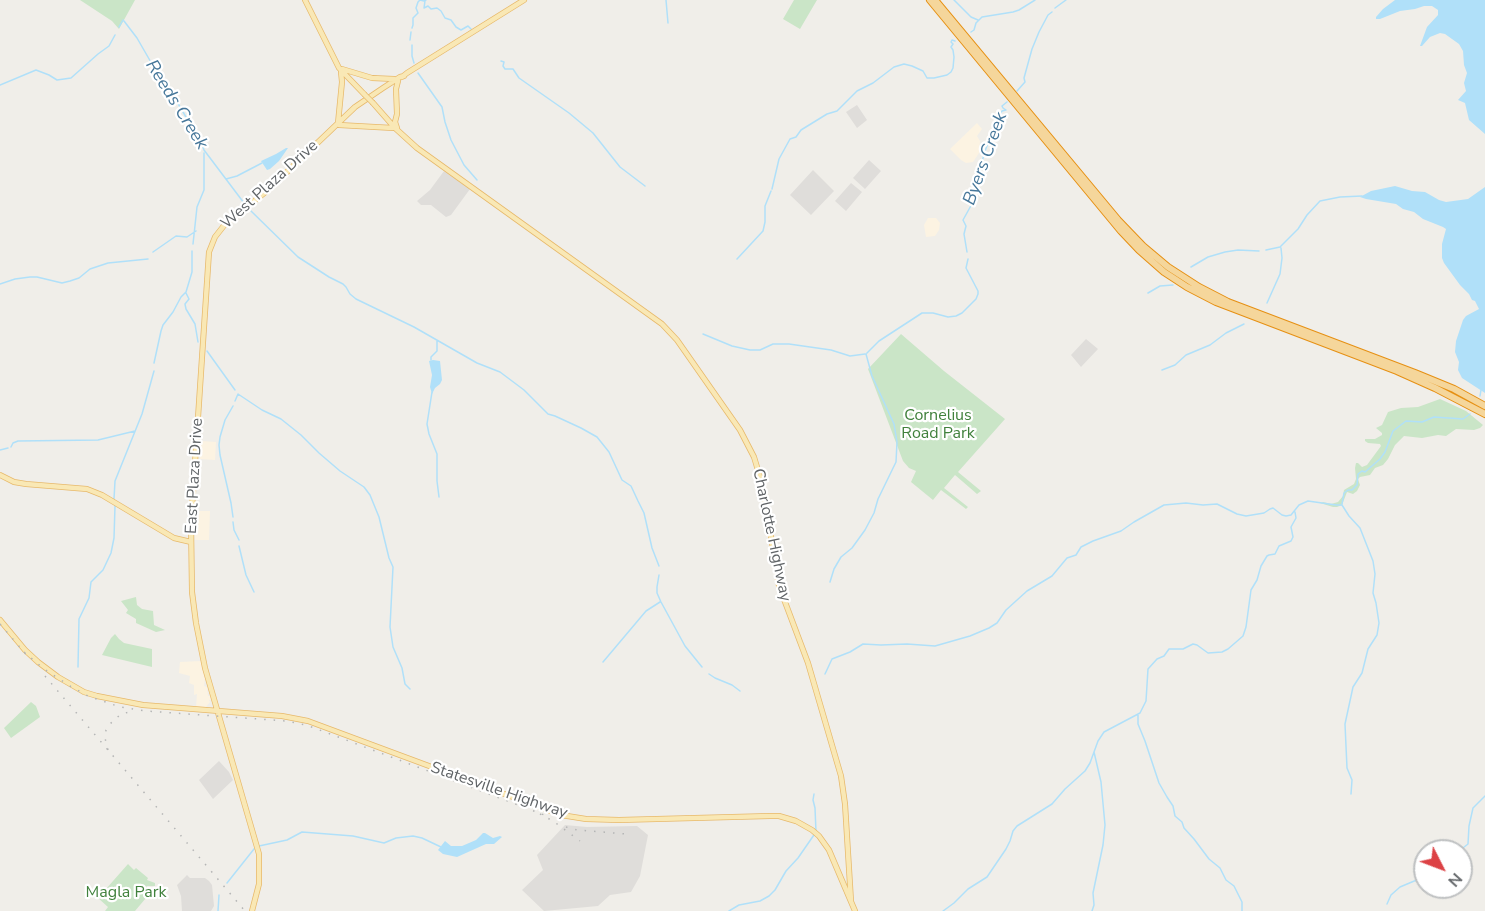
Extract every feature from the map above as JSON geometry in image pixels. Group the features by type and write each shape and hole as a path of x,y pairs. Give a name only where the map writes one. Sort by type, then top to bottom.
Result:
{"highway":[{"path":"930,0 1114,223 1139,250 1169,275 1191,290 1216,302 1397,371 1436,388 1485,414"},
{"path":"935,0 1118,220 1143,246 1173,270 1228,302 1415,373 1454,389 1485,406"}],"main road":[{"name":"Charlotte Highway","path":"306,0 340,67 356,85"},
{"name":"West Plaza Drive","path":"214,239 226,223 260,197 363,101 524,0"},
{"name":"Charlotte Highway","path":"340,67 397,130 417,148 662,324 677,340 740,430 754,458 763,487 779,585 808,663 840,771 845,796 847,883 855,911"},
{"path":"385,127 389,119 397,114 398,80 383,80 340,67 342,82 339,124 397,130"},
{"path":"356,85 352,77 357,74"},
{"path":"342,82 345,78 349,79"},
{"path":"383,80 388,86 396,89"},
{"path":"338,113 345,118 348,126"},
{"path":"389,119 397,130"},
{"name":"East Plaza Drive","path":"214,239 208,260 191,542 192,592 195,623 204,666 260,861 260,884 252,911"},
{"path":"0,475 14,482 87,489 102,495 174,538 191,542"},
{"name":"Statesville Highway","path":"0,620 38,662 84,692 143,705 282,716 308,721 561,815 586,819 619,820 770,816 788,818 804,825 819,836 830,850 847,883"},
{"path":"835,862 848,855"}],"shaded area":[{"path":"857,105 867,120 857,128 846,112"},
{"path":"977,123 982,129 977,136 980,141 979,153 973,162 966,163 950,149"},
{"path":"869,160 881,171 865,189 853,178"},
{"path":"813,170 834,191 811,215 790,195"},
{"path":"444,171 470,189 451,215 446,217 431,205 421,205 417,201 430,190"},
{"path":"851,183 862,192 846,211 835,201"},
{"path":"928,218 936,218 940,223 935,236 926,237 924,225"},
{"path":"1086,339 1098,349 1081,367 1071,355"},
{"path":"201,441 216,442 215,460 200,459"},
{"path":"195,511 210,511 209,540 195,540"},
{"path":"201,661 205,678 204,686 207,687 208,696 211,699 205,708 196,707 197,694 194,695 194,685 189,683 190,676 179,673 180,662"},
{"path":"219,761 233,780 213,799 199,780"},
{"path":"565,825 637,826 648,835 640,876 631,892 610,895 598,906 544,911 522,890 543,870 537,855"},
{"path":"187,875 190,878 205,878 212,885 214,906 211,911 182,911 181,896 177,885"}],"green space":[{"path":"80,0 135,0 119,29 112,21"},
{"path":"794,0 817,0 800,29 783,19"},
{"name":"Cornelius Road Park","path":"901,334 1005,419 958,472 981,491 977,494 955,475 944,488 968,507 966,509 941,490 933,500 911,482 916,471 909,468 903,461 868,369"},
{"path":"1440,399 1466,411 1483,425 1474,430 1456,429 1446,436 1422,438 1404,436 1395,445 1383,465 1375,468 1370,475 1358,479 1360,485 1357,491 1353,494 1347,492 1342,505 1333,507 1320,503 1338,502 1344,490 1354,484 1356,463 1362,467 1367,465 1381,446 1368,443 1365,439 1375,439 1382,435 1376,428 1382,425 1388,412 1401,408 1418,407"},
{"path":"136,597 137,605 142,609 153,611 154,625 165,630 156,632 136,623 136,619 126,613 128,610 121,601"},
{"path":"115,634 124,643 152,649 152,667 102,655"},
{"path":"31,702 36,706 40,717 11,738 4,728"},
{"name":"Magla Park","path":"128,864 148,878 147,880 155,883 155,886 146,886 151,892 135,911 105,911 108,907 98,898"}],"water":[{"path":"1395,0 1485,0 1485,134 1469,120 1465,103 1458,100 1466,91 1464,83 1467,73 1463,51 1459,44 1440,33 1430,37 1420,46 1427,27 1438,15 1438,10 1432,6 1424,6 1376,19 1383,9"},
{"path":"288,148 279,161 267,170 261,161"},
{"path":"1395,186 1425,192 1446,202 1468,199 1485,187 1485,393 1462,378 1458,370 1456,341 1463,320 1479,309 1444,263 1442,244 1446,229 1396,204 1360,197 1371,191"},
{"path":"429,361 440,361 442,380 432,394"},
{"path":"483,833 493,838 502,837 494,844 486,844 457,857 443,854 438,850 445,841 451,846 462,846 476,840"}],"waterway":[{"path":"412,28 413,18 418,13 416,8 418,2 426,0"},
{"path":"666,0 668,23"},
{"path":"954,0 971,17 978,20"},
{"path":"971,32 982,17 1013,12 1035,0"},
{"name":"Byers Creek","path":"1055,8 1066,0"},
{"path":"425,1 424,8 428,6 431,9 437,8 456,27 461,30 468,26 471,29"},
{"name":"Byers Creek","path":"1017,91 1025,82 1024,78 1032,49 1039,32 1052,12"},
{"name":"Reeds Creek","path":"119,27 123,20"},
{"name":"Reeds Creek","path":"124,21 170,90 204,150 244,203"},
{"path":"410,40 411,32"},
{"path":"0,85 36,70 57,80 71,78 109,46 115,35"},
{"path":"772,189 779,159 790,139 796,137 801,130 827,114 837,111 857,91 873,83 894,67 904,64 912,66 923,71 927,78 947,75 953,68 954,57 951,42 955,41"},
{"path":"412,45 414,63"},
{"path":"501,61 504,62 505,69 513,69 519,78 593,133 620,167 645,186"},
{"path":"418,73 442,107 451,140 464,165 477,180"},
{"name":"Byers Creek","path":"967,252 964,234 966,226 963,220 973,202 985,151 995,125 1001,121 1002,111 1006,110 1002,106 1007,102"},
{"path":"193,244 197,207 204,190 204,153"},
{"path":"226,179 262,163"},
{"path":"737,259 763,231 765,206 771,191"},
{"path":"1266,250 1280,247 1320,201 1362,196"},
{"path":"251,211 298,257 343,284 356,299 414,327 477,363 500,372 524,390 548,414 597,437 609,452 622,480 631,486 644,513 652,548 659,566"},
{"path":"153,252 176,236 187,237 196,231"},
{"path":"1267,303 1280,274 1281,248"},
{"path":"154,363 163,325 186,292 192,272 192,251"},
{"path":"1191,267 1208,257 1225,252 1259,251"},
{"path":"0,284 30,277 62,283 79,278 90,269 108,263 148,259"},
{"name":"Byers Creek","path":"867,353 879,341 922,313 948,317 962,313 978,294 966,268 968,259"},
{"path":"1148,293 1160,286 1173,285"},
{"path":"186,293 189,299 185,304 186,309 195,324 198,342"},
{"path":"1162,370 1175,365 1186,355 1210,345 1226,333 1244,324"},
{"path":"703,334 732,346 750,350 760,350 773,344 789,344 831,350 850,356 865,354"},
{"path":"431,360 437,351 437,341"},
{"path":"207,351 235,390"},
{"name":"Byers Creek","path":"830,582 841,557 852,548 865,530 896,462 897,442 894,424 872,376 866,354"},
{"path":"114,499 115,481 142,414 154,371"},
{"path":"1480,396 1481,390"},
{"path":"432,392 427,424 437,454 439,497"},
{"path":"235,401 238,394 281,419 340,471 364,487 370,495 379,517 393,567 390,627 393,647 402,668 405,684 410,689"},
{"path":"233,406 225,420 219,445 233,517"},
{"path":"1342,504 1344,493 1357,485 1358,474 1365,472 1380,459 1393,431 1406,421 1422,422 1434,417 1463,419 1470,414"},
{"path":"11,447 18,441 98,440 135,431"},
{"path":"0,450 8,448"},
{"path":"825,674 832,659 863,644 935,646 989,628 997,623 1006,610 1027,591 1052,576 1067,558 1076,555 1081,547 1121,531 1164,505 1217,504 1246,516 1264,513 1273,508 1282,515 1291,515 1299,505 1308,501 1342,505"},
{"path":"1342,505 1360,528 1373,561 1375,574 1373,593 1379,623 1377,635 1368,649 1362,673 1353,687 1345,724 1347,768 1352,780 1351,794"},
{"path":"78,667 79,619 89,598 91,582 103,570 111,553 115,506"},
{"path":"943,911 968,889 987,877 1006,849 1017,826 1052,804 1085,771 1104,732 1140,713 1146,701 1148,669 1157,659 1164,656 1169,649 1183,649 1193,644 1208,653 1222,652 1243,636 1251,590 1261,566 1267,556 1275,554 1279,546 1291,541 1293,537 1291,527 1296,518 1295,512"},
{"path":"233,522 239,540"},
{"path":"239,546 246,575 254,592"},
{"path":"659,575 657,593 661,602 685,646 702,667"},
{"path":"603,662 646,611 660,602"},
{"path":"709,674 740,691"},
{"path":"1138,715 1138,724 1159,783 1173,806 1175,816 1209,859 1220,868 1226,880 1234,886 1242,902 1242,911"},
{"path":"1092,911 1105,825 1101,782 1094,752"},
{"path":"729,911 739,905 760,901 775,890 786,871 816,832 814,794"},
{"path":"1468,839 1473,808 1485,796"},
{"path":"259,846 287,840 302,832 353,836 384,843 396,838 413,836 441,847"},
{"path":"227,883 254,849"},
{"path":"1387,904 1391,895 1400,887 1413,882"},
{"path":"218,911 219,895"}],"railway":[{"path":"0,624 29,658"},
{"path":"24,652 70,686 88,696 120,707 146,711 286,721 306,725 547,816"},
{"path":"45,676 245,911"},
{"path":"108,750 106,730 121,714 134,711"},
{"path":"540,814 580,841"},
{"path":"566,827 627,834"}]}
